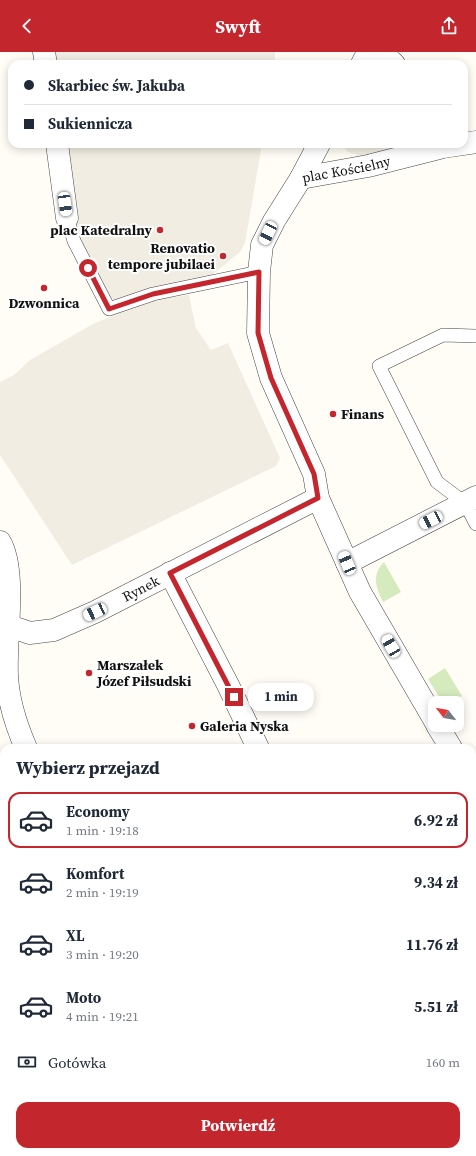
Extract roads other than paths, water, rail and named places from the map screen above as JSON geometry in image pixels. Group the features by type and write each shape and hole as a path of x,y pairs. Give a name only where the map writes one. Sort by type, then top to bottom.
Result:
{"street":[{"path":"381,52 390,60"},
{"path":"468,129 476,136"},
{"path":"58,148 67,218"},
{"name":"plac Kościelny","path":"301,178 317,148"},
{"name":"plac Kościelny","path":"301,178 368,166 439,148"},
{"path":"301,178 274,221 262,245 259,272 258,333 271,378 314,474 318,498 360,592 428,709"},
{"name":"Rynek","path":"4,624 30,633 54,630 318,498"},
{"path":"347,563 470,500"},
{"path":"0,542 6,555 10,602 4,624 9,694 18,730 24,744"},
{"path":"170,573 228,685 256,744"},
{"path":"441,732 449,744"}],"lane":[{"path":"67,218 74,241 109,309 153,294 259,272"},
{"path":"476,336 444,335 379,366 437,482 470,500 476,524"}],"place":[{"name":"plac Katedralny","path":"160,230"},
{"name":"Renovatio tempore jubilaei","path":"223,256"},
{"name":"Dzwonnica","path":"44,288"},
{"name":"Finans","path":"333,414"},
{"name":"Marszałek Józef Piłsudski","path":"89,673"},
{"name":"Galeria Nyska","path":"192,726"}]}
